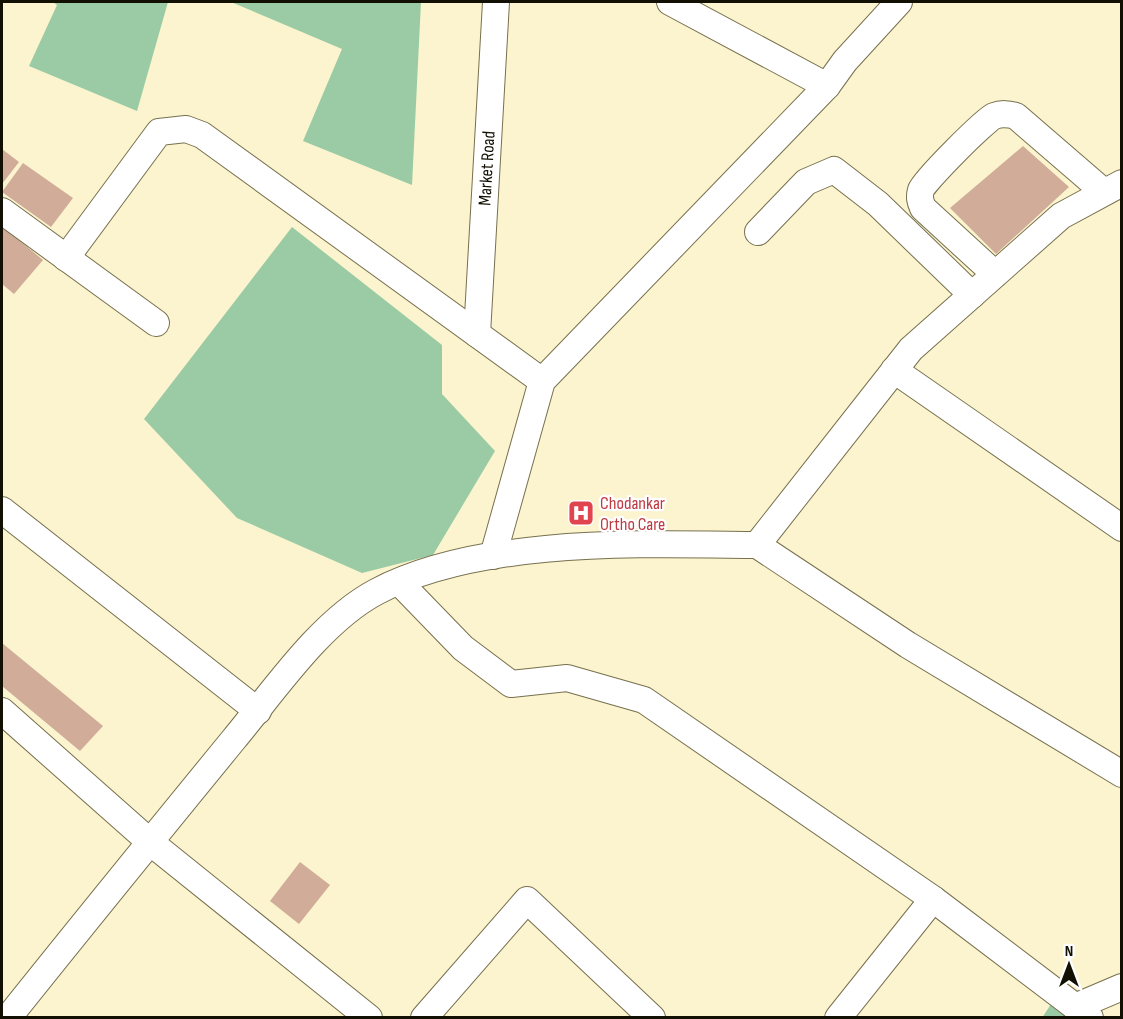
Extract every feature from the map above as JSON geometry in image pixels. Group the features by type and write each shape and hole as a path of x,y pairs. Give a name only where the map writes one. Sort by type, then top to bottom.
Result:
{"street":[{"name":"Market Road","path":"477,334 496,2"},
{"path":"670,2 827,86"},
{"path":"493,556 542,381 827,86 845,61 899,2"},
{"path":"757,545 911,349 1060,216 1113,187 1016,117 1004,113 991,117 927,182 922,188 920,199 923,208 995,274"},
{"path":"66,258 159,132 186,129 202,135 542,381"},
{"path":"758,232 806,182 834,170 878,204 972,295"},
{"path":"2,211 156,323"},
{"path":"894,370 1122,528"},
{"path":"2,510 258,711"},
{"path":"8,1017 258,711 336,621 376,592 435,569 493,556 613,543 757,545 908,645 1122,774"},
{"path":"400,583 463,648 511,684 567,678 644,700 933,899 1082,1012 1122,987"},
{"path":"2,711 150,842 369,1017"},
{"path":"838,1017 933,899"},
{"path":"423,1017 527,900 652,1017"}],"green space":[{"path":"53,2 168,2 137,111 29,66 57,5"},
{"path":"231,2 421,2 412,185 303,141 342,49"},
{"path":"292,227 442,345 442,394 495,451 433,555 362,573 237,518 144,419"},
{"path":"1053,1001 1077,1018 1042,1018"}],"building":[{"path":"1023,146 1069,187 996,254 950,208"},
{"path":"2,149 19,162 2,184"},
{"path":"23,163 73,198 51,227 2,192"},
{"path":"2,226 43,260 14,294 2,284"},
{"path":"2,643 103,726 80,751 2,686"},
{"path":"300,862 330,885 299,924 270,901"}],"place":[{"name":"Chodankar Ortho Care","path":"581,513"}]}
